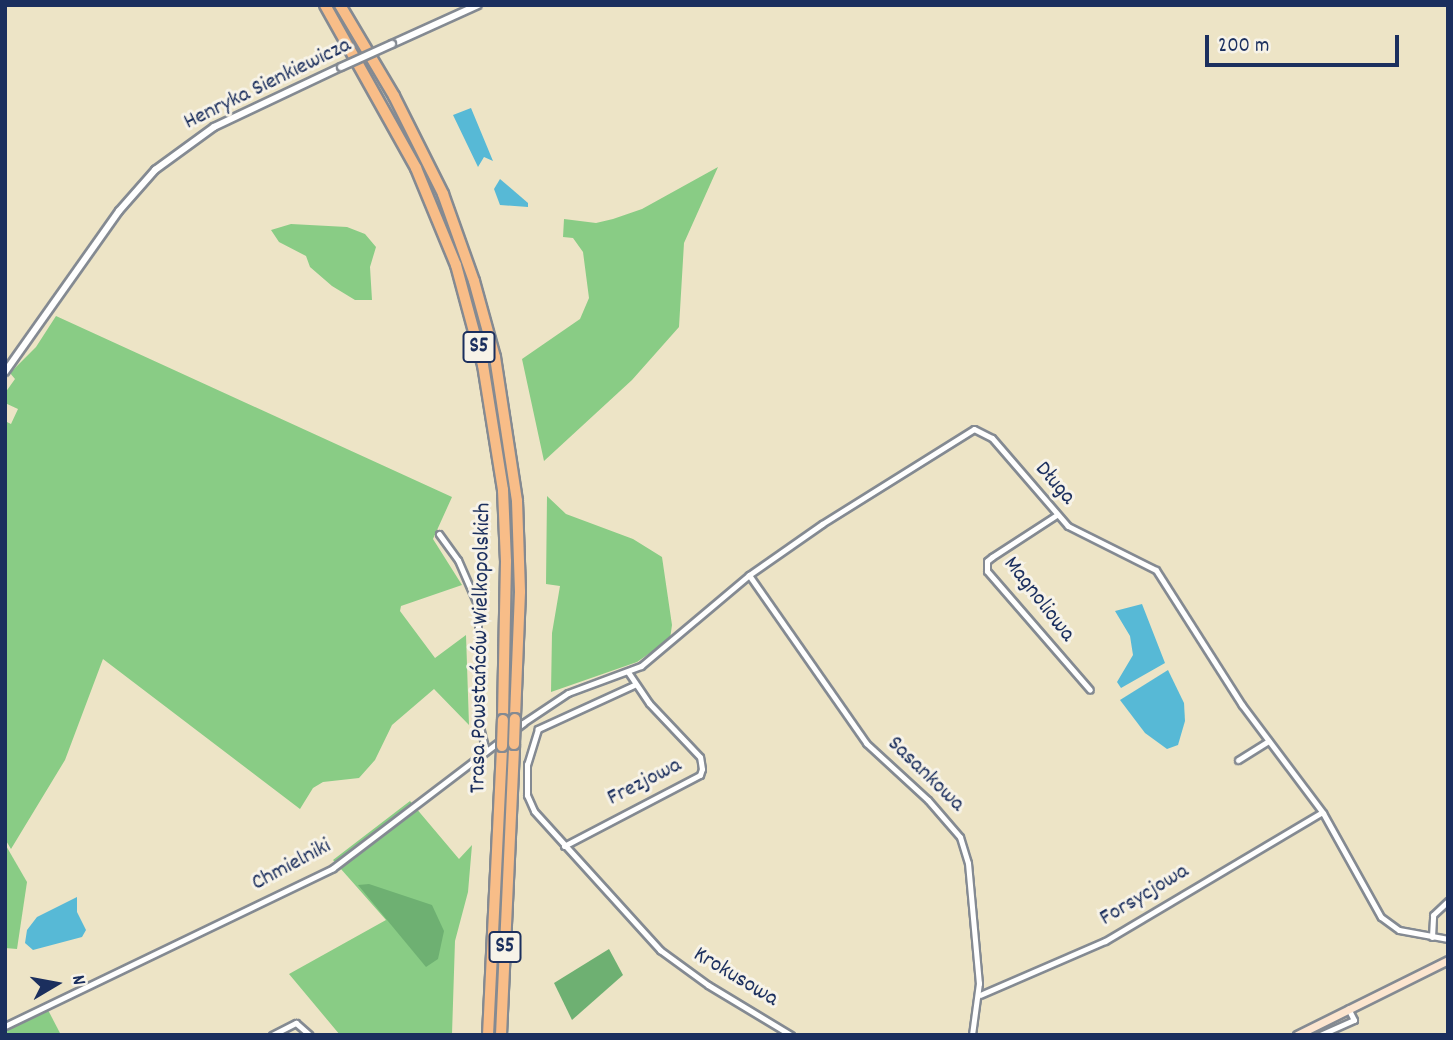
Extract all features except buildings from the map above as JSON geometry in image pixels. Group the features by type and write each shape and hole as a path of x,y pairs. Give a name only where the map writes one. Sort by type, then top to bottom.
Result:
{"highway":[{"name":"Trasa Powstańców Wielkopolskich","path":"325,5 416,168 456,265 483,365 504,502 503,720 488,1035"},
{"name":"Trasa Powstańców Wielkopolskich","path":"340,5 394,96 443,194 492,345 517,501 520,592 501,1035"}],"main road":[{"path":"1297,1035 1448,960"}],"street":[{"name":"Henryka Sienkiewicza","path":"5,372 119,211 167,159 229,118 478,5"},
{"name":"Długa","path":"568,693 628,671 659,653 749,575 822,524 974,429 992,438 1055,516 1152,566 1269,741 1322,811 1386,922 1432,937 1448,939"},
{"name":"Magnoliowa","path":"1055,516 987,561 988,571 1090,690"},
{"path":"439,534 458,560 478,606 478,719 486,750"},
{"name":"Sasankowa","path":"749,575 866,743 928,800 960,837 968,863 980,995 972,1035"},
{"name":"Frezjowa","path":"564,846 700,775 700,757 634,685 628,671"},
{"name":"Krokusowa","path":"634,685 538,729 530,746 527,795 534,811 660,950 708,985 791,1035"},
{"name":"Chmielniki","path":"5,1026 333,868 486,750 568,693"},
{"path":"1238,760 1269,741"},
{"name":"Forsycjowa","path":"980,995 1105,941 1322,811"},
{"path":"1432,937 1433,915 1448,901"},
{"path":"1320,1035 1354,1020 1349,1008"},
{"path":"272,1035 299,1023 310,1035"}],"green space":[{"path":"718,167 684,243 679,327 632,380 544,461 522,359 580,319 589,298 583,252 573,238 563,237 564,219 596,223 613,219 642,209"},
{"path":"291,224 347,227 365,234 376,247 370,267 372,300 355,300 332,286 310,267 306,256 279,242 271,230"},
{"path":"56,316 452,497 433,539 462,585 401,606 400,611 435,658 466,635 469,725 434,689 392,725 375,760 359,778 323,782 313,788 300,809 103,659 65,760 11,849 5,839 5,421 11,424 18,409 5,403 5,393 15,379 10,373 36,347"},
{"path":"547,496 566,514 633,539 662,557 672,625 670,639 637,662 551,692 552,633 560,586 546,584"},
{"path":"410,801 459,859 472,845 468,892 455,941 452,1034 340,1035 289,974 386,920 333,860"},
{"path":"5,844 27,882 17,949 5,948"},
{"path":"369,884 432,905 444,931 438,959 426,967 358,885"},
{"path":"609,949 623,975 572,1020 554,983"},
{"path":"48,1010 61,1035 5,1035 5,1031"}],"water":[{"path":"471,108 493,161 484,157 478,167 453,115"},
{"path":"500,179 528,203 528,207 500,205 494,189"},
{"path":"1142,604 1165,663 1121,688 1117,682 1133,655 1130,636 1115,611"},
{"path":"1168,670 1184,703 1185,721 1178,745 1167,749 1145,733 1120,700"},
{"path":"77,897 77,912 86,930 82,937 33,950 25,943 27,930 37,917"}]}
